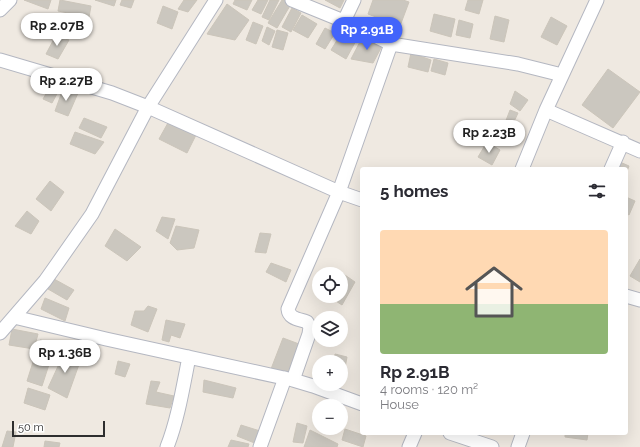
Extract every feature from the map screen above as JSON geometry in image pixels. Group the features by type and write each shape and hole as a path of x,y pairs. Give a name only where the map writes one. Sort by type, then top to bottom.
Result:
{"street":[{"path":"0,10 10,0"},
{"path":"0,333 45,281 92,214 148,108 216,0"},
{"path":"292,0 344,21 391,44 518,64 562,75"},
{"path":"344,21 354,0"},
{"path":"523,167 546,110 597,0"},
{"path":"260,447 309,334 310,328 307,322 294,318 288,309 339,192 391,44"},
{"path":"0,60 112,93 339,192 360,199"},
{"path":"546,110 623,142 640,151"},
{"path":"612,167 623,142"},
{"path":"628,297 640,300"},
{"path":"14,317 189,358 289,379 360,403"},
{"path":"167,447 171,438 189,358"},
{"path":"409,447 414,435"},
{"path":"456,435 492,447"},
{"path":"518,447 522,435"}],"building":[{"path":"24,0 51,0 48,9"},
{"path":"60,0 91,6 89,17 58,11"},
{"path":"95,0 116,0 114,6"},
{"path":"122,0 134,0 131,8 120,5"},
{"path":"184,0 197,0 188,12 178,9"},
{"path":"235,0 252,0 247,10 233,4"},
{"path":"258,0 268,0 261,14 252,10"},
{"path":"270,0 279,0 269,20 262,17"},
{"path":"282,0 291,4 277,28 268,23"},
{"path":"325,0 344,0 340,8"},
{"path":"373,0 403,0 409,2 400,26 368,14"},
{"path":"468,0 483,0 479,14 465,10"},
{"path":"227,4 249,20 235,40 207,34"},
{"path":"163,6 178,12 172,29 157,23"},
{"path":"292,8 301,13 291,32 282,27"},
{"path":"434,14 455,19 451,37 430,31"},
{"path":"302,15 317,24 308,38 293,30"},
{"path":"495,16 509,20 504,42 490,39"},
{"path":"551,17 567,26 557,45 541,37"},
{"path":"459,20 473,24 470,38 456,35"},
{"path":"253,22 263,26 256,44 246,40"},
{"path":"267,27 275,31 269,45 262,41"},
{"path":"325,28 335,33 325,49 316,44"},
{"path":"344,29 358,37 346,59 331,50"},
{"path":"277,30 288,33 283,50 272,47"},
{"path":"363,36 382,46 373,63 351,59"},
{"path":"55,37 69,40 58,59 46,54"},
{"path":"411,53 431,60 428,72 408,67"},
{"path":"434,59 448,63 445,75 431,71"},
{"path":"608,69 640,92 613,128 582,105"},
{"path":"50,87 59,90 52,103 43,99"},
{"path":"63,89 78,93 68,116 55,111"},
{"path":"515,91 528,100 520,111 510,104"},
{"path":"510,110 518,113 512,126 505,123"},
{"path":"84,118 107,127 101,138 79,128"},
{"path":"169,121 196,135 187,153 159,139"},
{"path":"75,132 104,142 95,154 70,144"},
{"path":"487,142 500,150 492,165 478,157"},
{"path":"620,162 629,166 628,169 628,167 618,167"},
{"path":"50,181 64,192 51,211 36,199"},
{"path":"628,198 635,201 629,215 628,214"},
{"path":"27,211 39,221 31,234 15,226"},
{"path":"162,217 175,219 168,239 156,231"},
{"path":"176,226 199,230 194,248 177,250 170,243"},
{"path":"115,229 141,247 127,261 105,246"},
{"path":"260,233 271,234 266,253 255,252"},
{"path":"640,259 640,282 630,276"},
{"path":"271,263 291,270 286,282 266,272"},
{"path":"348,277 355,282 348,294"},
{"path":"54,279 74,290 67,300 48,289"},
{"path":"45,298 69,308 65,321 41,309"},
{"path":"148,306 157,309 148,332 131,325 135,311 144,311"},
{"path":"166,320 185,324 180,338 171,335 169,342 162,340"},
{"path":"12,329 38,334 34,349 9,345"},
{"path":"283,338 299,344 287,374 271,369"},
{"path":"40,340 56,343 42,386 27,381"},
{"path":"65,351 82,356 67,398 48,388"},
{"path":"118,361 130,364 125,377 115,374"},
{"path":"204,380 236,388 233,398 203,392"},
{"path":"151,381 160,382 156,392 174,396 170,408 146,404"},
{"path":"28,388 50,395 45,410 24,403"},
{"path":"297,423 307,426 303,443 293,442"},
{"path":"241,425 260,431 257,444 237,436"},
{"path":"310,430 312,431 312,435 320,435 338,444 337,447 304,447"},
{"path":"348,430 366,436 363,447 342,440 343,435 348,435"},
{"path":"7,431 16,432 13,447 2,447"},
{"path":"565,435 588,435 587,440 565,437"},
{"path":"231,440 249,444 248,447 228,447"},
{"path":"45,441 60,443 59,447 44,447"}]}
